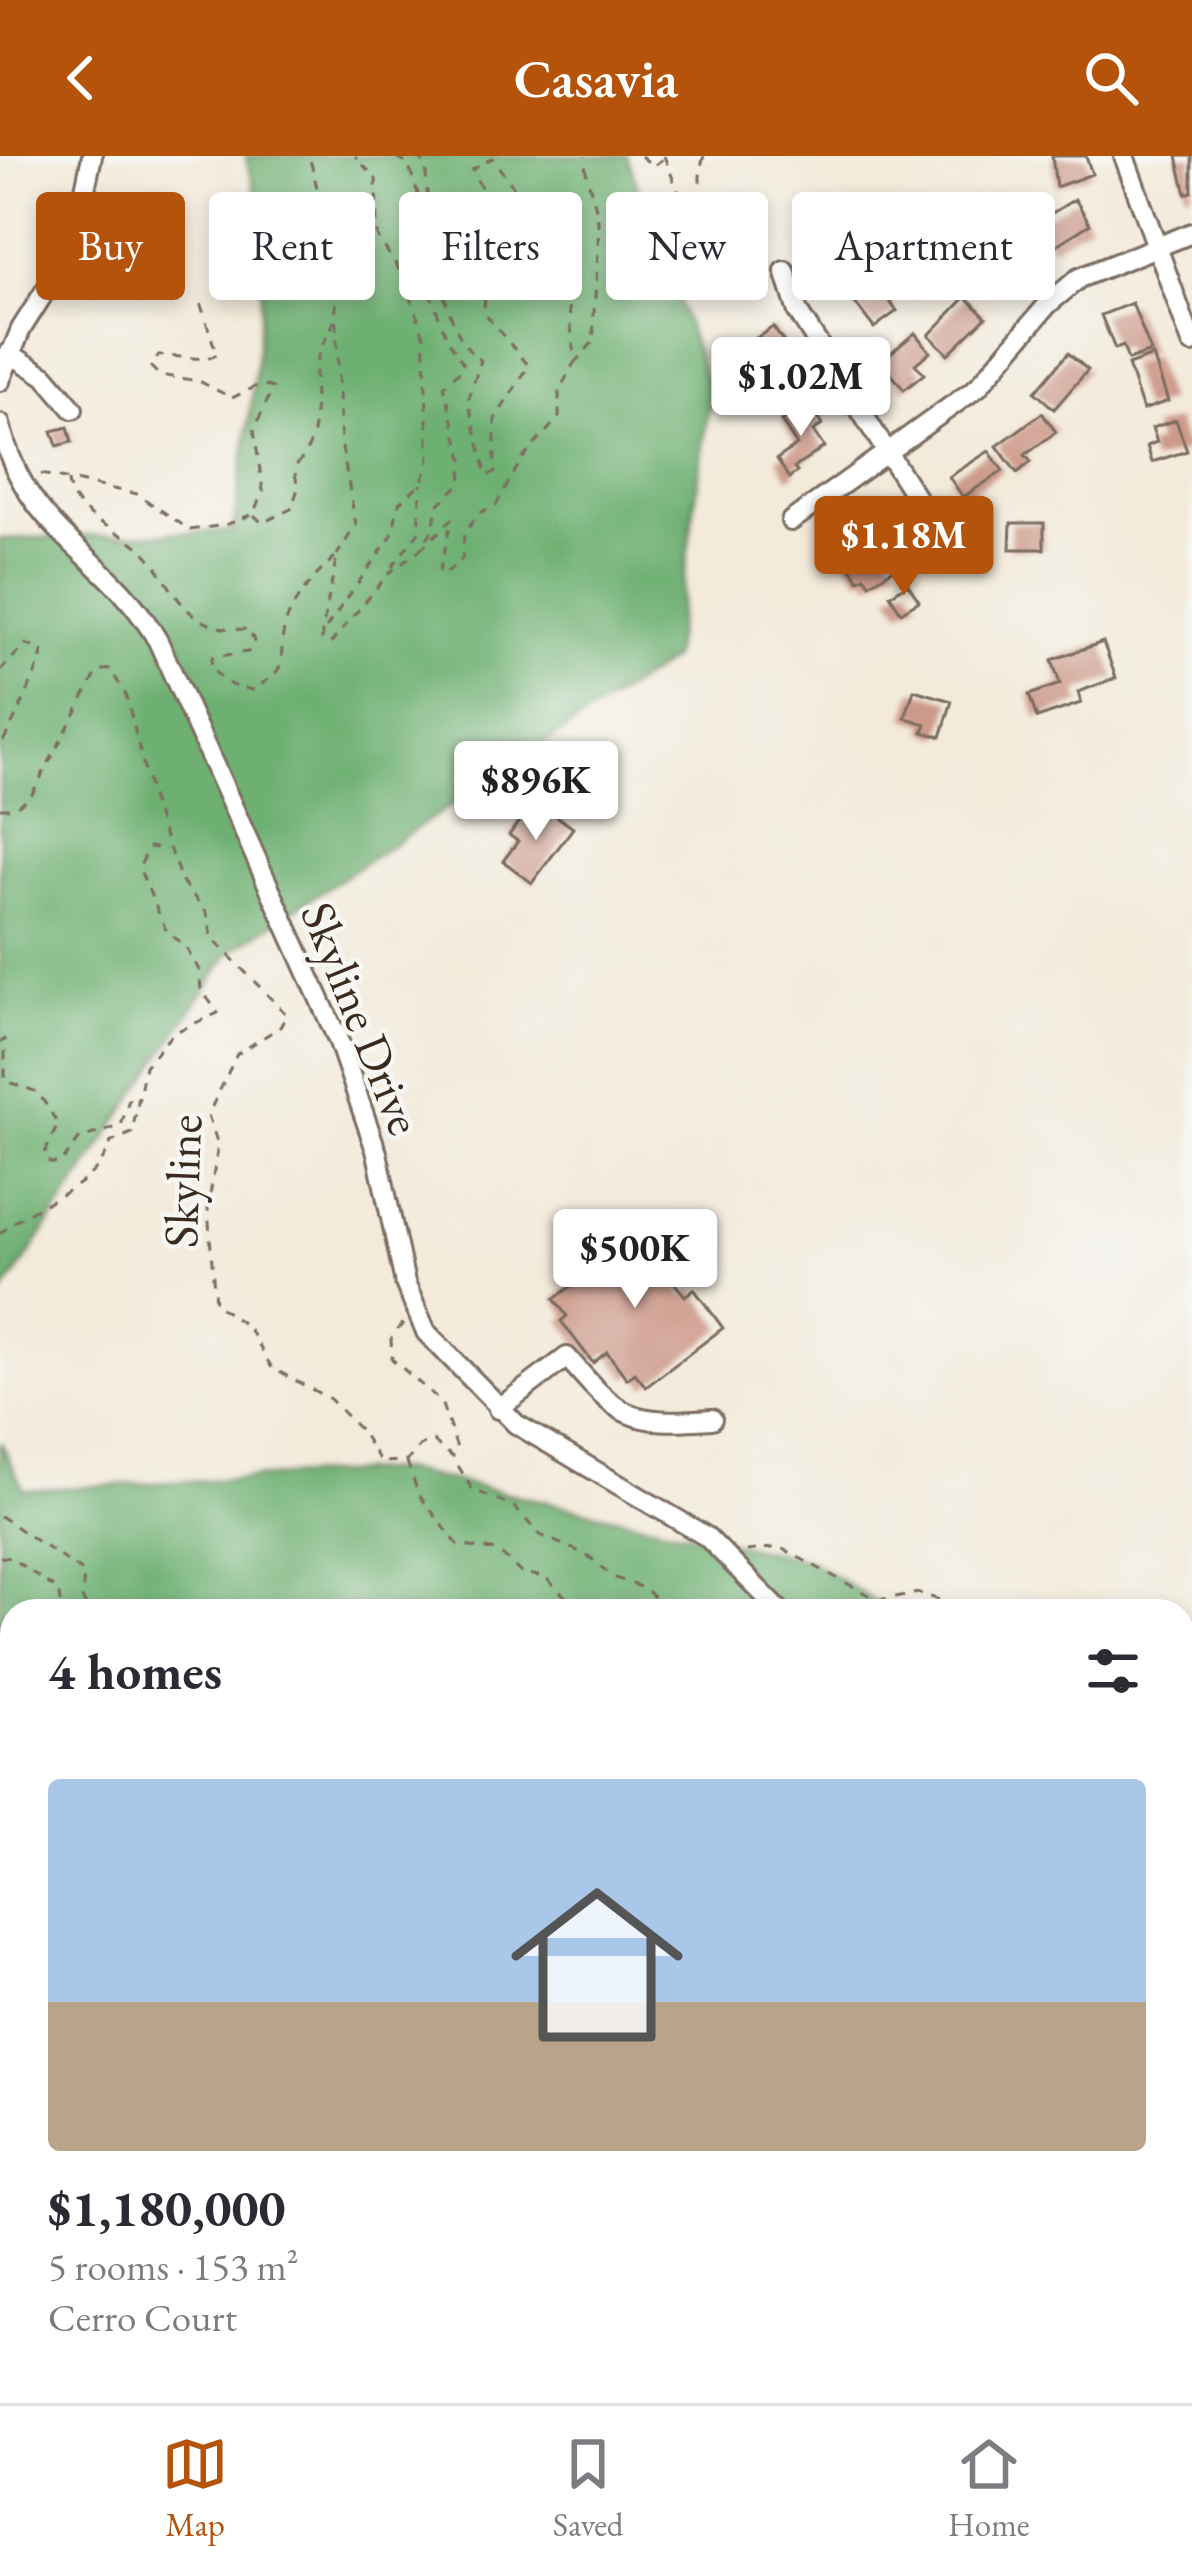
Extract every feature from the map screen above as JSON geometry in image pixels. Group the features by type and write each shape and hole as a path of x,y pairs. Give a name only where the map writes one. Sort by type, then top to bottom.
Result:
{"street":[{"path":"0,381 9,353 73,247 92,156"},
{"path":"1124,156 1192,343"},
{"path":"791,521 978,388 1048,304 1079,278 1192,233"},
{"path":"785,271 797,312 943,540"},
{"path":"9,353 45,376 73,409"},
{"name":"Skyline Drive","path":"0,424 3,449 18,481 47,522 133,599 158,641 339,1042 377,1154 417,1314 448,1358 498,1409 556,1451 727,1553 769,1599"},
{"path":"498,1409 567,1357 609,1406 628,1417 649,1423 712,1419"}],"path":[{"path":"68,481 69,494 84,511 143,550 194,615 225,631 249,629 254,641 248,652 212,657 212,669 231,685 252,690 274,676 286,655 285,625 313,577 338,555 356,525 341,442 335,320 309,156"},
{"path":"338,555 322,631 322,640 330,644 418,532 421,483 429,463 424,337 404,277 377,236 376,179 355,156"},
{"path":"392,156 408,164 417,188 431,232 428,287 447,338 465,366 444,386 463,460 461,483 439,505 432,531 418,551"},
{"path":"418,156 426,166 452,326 466,353 481,360 468,401 487,476 495,472 495,418 529,366 484,313 484,277 499,254 498,233 472,170 492,158 530,208 550,286 568,299 575,362"},
{"path":"390,572 452,519 439,572 444,575 462,560 464,536 477,514 496,505 522,459 559,417 559,392 575,362 594,341 591,306 598,217 584,180 585,156"},
{"path":"641,156 653,166 665,156 679,192"},
{"path":"704,156 699,171 704,192"},
{"path":"768,279 785,271"},
{"path":"18,481 39,474 137,494 190,530 225,525 253,514 262,491 254,430 273,388 261,383 232,398 199,382 159,376 151,367 158,356 206,359 217,355 200,299"},
{"path":"253,514 262,523 291,509 298,489 294,466 310,453 316,437 311,408 318,353 335,320"},
{"path":"322,631 392,535 399,503 421,483"},
{"path":"0,671 26,644 42,651 42,664 0,746"},
{"name":"Skyline","path":"0,808 14,808 31,796 98,671 110,668 135,721 168,849 190,898 207,913 212,938 287,1015 280,1028 237,1054 208,1115 218,1145 208,1208 214,1304 248,1327 272,1368 330,1399 381,1462 407,1461"},
{"path":"0,1234 70,1193 104,1164 110,1142 132,1132 145,1066 173,1033 218,1013 200,989 199,970 185,946 167,932 139,868 148,847 168,849"},
{"path":"0,1042 5,1039 4,1081 38,1092 58,1124 44,1155 50,1163 61,1163 80,1138 121,1126 130,1096 139,1100"},
{"path":"417,1314 395,1331 392,1359 444,1408 457,1448 452,1457"},
{"path":"568,1599 545,1577 521,1573 498,1551 458,1545 419,1495 407,1461 420,1446 434,1441 452,1457 472,1489 514,1508 540,1535 587,1555 613,1577 646,1589 656,1599"},
{"path":"0,1516 83,1573 82,1599"},
{"path":"727,1553 778,1547 876,1599"},
{"path":"0,1557 11,1558 58,1590 60,1599"},
{"path":"884,1599 919,1593 937,1599"}],"green space":[{"path":"245,156 627,156 640,192 606,192 606,300 678,300 711,393 672,659 230,952 0,1298 0,539 233,531 260,300 375,300 375,192 255,192"},
{"path":"0,1441 24,1490 402,1470 809,1560 871,1599 0,1599"}],"building":[{"path":"1052,156 1086,156 1092,174 1056,187"},
{"path":"1177,156 1192,156 1192,192 1186,194"},
{"path":"1075,199 1090,224 1055,246 1055,211"},
{"path":"853,300 889,300 897,311 874,328"},
{"path":"963,300 986,317 948,354 929,335"},
{"path":"1132,303 1151,352 1128,360 1123,346 1115,349 1101,315"},
{"path":"773,327 796,359 772,376 749,343"},
{"path":"915,333 930,352 915,364 924,374 904,390 881,361"},
{"path":"1068,353 1088,370 1054,409 1035,392"},
{"path":"1153,356 1168,401 1143,410 1128,365"},
{"path":"808,403 822,425 813,431 824,447 794,468 797,472 789,478 777,459 797,445 781,421"},
{"path":"1042,413 1056,432 1025,455 1031,462 1017,473 997,446"},
{"path":"1176,420 1187,451 1152,462 1147,446 1157,442 1152,428"},
{"path":"68,427 72,442 57,446 52,431"},
{"path":"989,451 1003,471 963,497 949,477"},
{"path":"862,520 898,566 870,584 865,577 859,580 832,539"},
{"path":"1011,523 1044,523 1044,549 1010,549"},
{"path":"908,584 919,601 901,612 890,595"},
{"path":"1103,642 1116,678 1078,692 1081,703 1037,718 1029,695 1060,684 1052,660"},
{"path":"914,690 952,701 941,737 923,732 926,724 905,718"},
{"path":"527,810 542,822 550,811 573,828 532,883 503,861 518,841 509,835"},
{"path":"621,1218 685,1296 694,1289 723,1328 646,1387 635,1373 627,1379 607,1352 593,1363 561,1321 567,1316 554,1299 615,1253 600,1233"}]}
